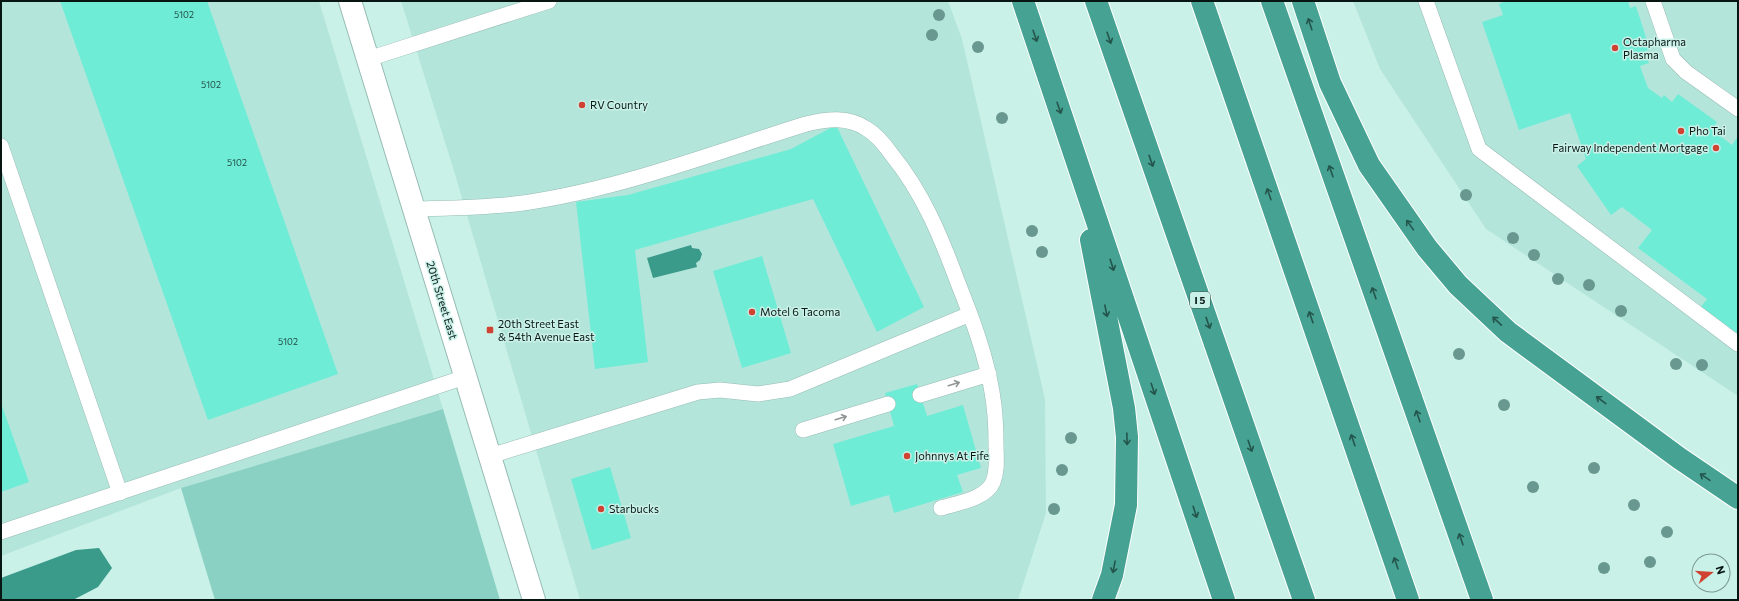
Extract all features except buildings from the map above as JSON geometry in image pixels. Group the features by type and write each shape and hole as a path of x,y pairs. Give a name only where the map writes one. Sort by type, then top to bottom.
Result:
{"highway":[{"path":"1023,1 1224,600"},
{"name":"I 5","path":"1096,1 1304,600"},
{"path":"1202,1 1408,600"},
{"path":"1272,1 1482,600"},
{"path":"1303,1 1330,83 1369,165 1427,248 1448,273 1508,332 1679,458 1738,498"},
{"path":"1073,149 1123,400 1127,437 1126,505 1112,575 1103,600"}],"main road":[{"name":"20th Street East","path":"350,1 534,600"}],"lane":[{"path":"368,59 549,1"},
{"path":"1426,1 1479,149 1738,344"},
{"path":"1653,1 1673,59 1686,72 1738,109"},
{"path":"414,209 522,203 562,196 628,180 806,124 835,119 849,121 860,125 873,133 911,179 937,228 970,314 988,374 996,421 997,466 993,483 982,495 941,508"},
{"path":"1,146 120,493"},
{"path":"490,456 698,392 720,390 758,394 790,389 970,314"},
{"path":"920,395 988,374"},
{"path":"1,532 466,377"},
{"path":"803,430 888,404"}],"shaded area":[{"path":"1,1 319,1 443,409 181,488 1,556"},
{"path":"401,1 948,1 962,39 1045,399 1046,513 1018,600 580,600 454,171"},
{"path":"1353,1 1738,1 1738,396 1486,229 1380,69"},
{"path":"691,245 692,248 699,249 702,254 700,260 696,263 697,267 653,278 647,258"},
{"path":"443,409 500,600 215,600 181,488"},
{"path":"99,548 112,568 98,587 73,600 1,600 1,578 76,550"}],"place":[{"name":"Octapharma Plasma","path":"1615,48"},
{"name":"RV Country","path":"582,105"},
{"name":"Pho Tai","path":"1681,131"},
{"name":"Fairway Independent Mortgage","path":"1716,148"},
{"name":"Motel 6 Tacoma","path":"752,312"},
{"name":"20th Street East & 54th Avenue East","path":"490,330"},
{"name":"Johnnys At Fife","path":"907,456"},
{"name":"Starbucks","path":"601,509"}]}
